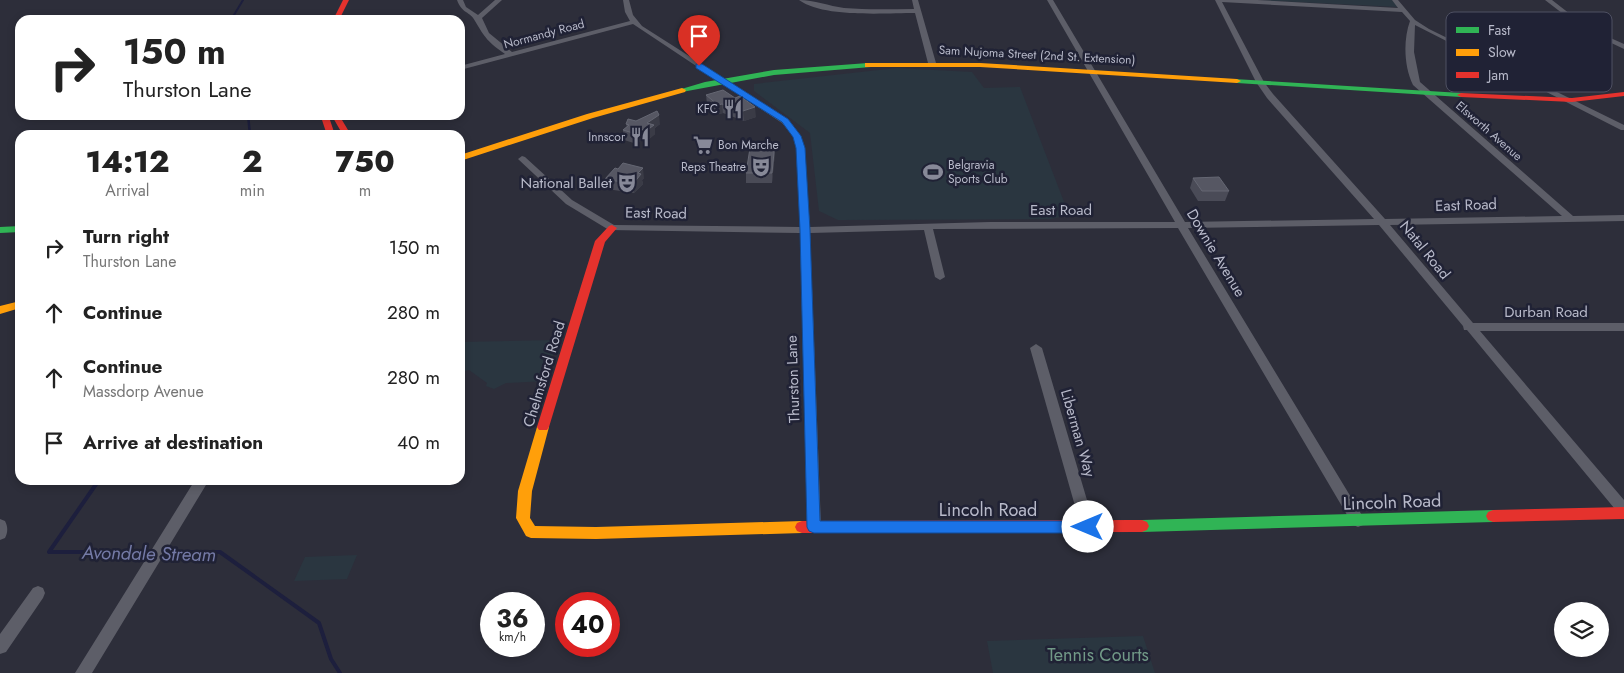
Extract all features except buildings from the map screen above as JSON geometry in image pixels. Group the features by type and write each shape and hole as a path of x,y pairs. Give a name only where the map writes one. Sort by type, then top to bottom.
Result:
{"main road":[{"path":"338,15 346,0"},
{"name":"Sam Nujoma Street (2nd St. Extension)","path":"465,156 650,99 723,81 777,72 843,65 932,63 1090,71 1427,94 1572,100 1624,94"},
{"name":"Chelmsford Road","path":"531,532 523,518 525,491 564,354 600,241 612,228"},
{"path":"0,230 15,229"},
{"path":"0,303 15,298"},
{"path":"0,310 15,306"},
{"name":"Lincoln Road","path":"531,532 596,533 814,527 1088,527 1358,521 1624,512"}],"street":[{"path":"460,0 463,8 478,18 482,30 494,44 510,54"},
{"path":"478,18 499,0"},
{"path":"626,0 627,9 633,22"},
{"path":"802,0 833,8 920,11"},
{"path":"915,0 920,11 932,63"},
{"name":"Downie Avenue","path":"1050,0 1090,71 1358,521"},
{"name":"Natal Road","path":"1218,0 1260,82 1312,146 1383,222 1468,327 1624,512"},
{"path":"1222,0 1403,10"},
{"path":"1395,0 1413,21 1446,40"},
{"path":"1548,0 1564,12"},
{"name":"Elsworth Avenue","path":"1413,21 1410,30 1416,82 1427,94 1570,218"},
{"name":"Normandy Road","path":"465,67 633,22"},
{"name":"Thurston Lane","path":"633,22 785,121 797,136 800,148 805,230 814,527"},
{"path":"1612,41 1624,47"},
{"path":"1555,92 1624,128"},
{"name":"East Road","path":"522,159 570,202 612,228 805,230 1624,218"},
{"path":"928,227 940,277"},
{"name":"Durban Road","path":"1468,327 1624,327"},
{"name":"Liberman Way","path":"1036,348 1088,527"},
{"path":"83,673 177,524 199,485"},
{"path":"0,647 38,593"}],"green space":[{"path":"1255,0 1392,0 1399,7"},
{"name":"Belgravia Sports Club","path":"897,68 972,72 984,88 1020,87 1069,215 1051,219 838,220 819,211 810,133 754,91 754,84"},
{"path":"557,340 546,381 506,383 494,389 486,386 487,383 469,370 465,371 465,342"},
{"path":"357,555 347,579 294,581 305,557"},
{"name":"Tennis Courts","path":"1143,636 1155,673 993,673 987,641"}],"waterway":[{"name":"Avondale Stream","path":"234,15 243,0"},
{"name":"Avondale Stream","path":"248,120 250,130"},
{"name":"Avondale Stream","path":"96,485 49,552 153,552"},
{"name":"Avondale Stream","path":"162,552 220,552 319,623 331,659 340,673"}],"traffic: fast":[{"path":"682,90 774,73 868,65"},
{"path":"1237,81 1461,95"},
{"path":"0,230 15,229"},
{"path":"1142,526 1493,516"}],"traffic: slow":[{"path":"868,65 980,65 1237,81"},
{"path":"465,156 590,116 682,90"},
{"path":"0,310 15,306"},
{"path":"543,427 525,491 523,518 531,532 596,533 802,527"}],"traffic: jam":[{"path":"338,15 346,0"},
{"path":"1461,95 1572,100 1624,94"},
{"path":"326,120 329,130"},
{"path":"338,120 344,130"},
{"path":"543,427 600,241 612,228"},
{"path":"1493,516 1624,513"},
{"path":"802,527 1142,526"}],"place":[{"name":"KFC","path":"733,109"},
{"name":"Innscor","path":"640,137"},
{"name":"Bon Marche","path":"703,145"},
{"name":"Reps Theatre","path":"761,167"},
{"name":"Belgravia Sports Club","path":"933,172"},
{"name":"National Ballet","path":"627,183"}],"route":[{"path":"699,66 785,121 797,136 800,148 805,230 814,527 1088,527"}]}
